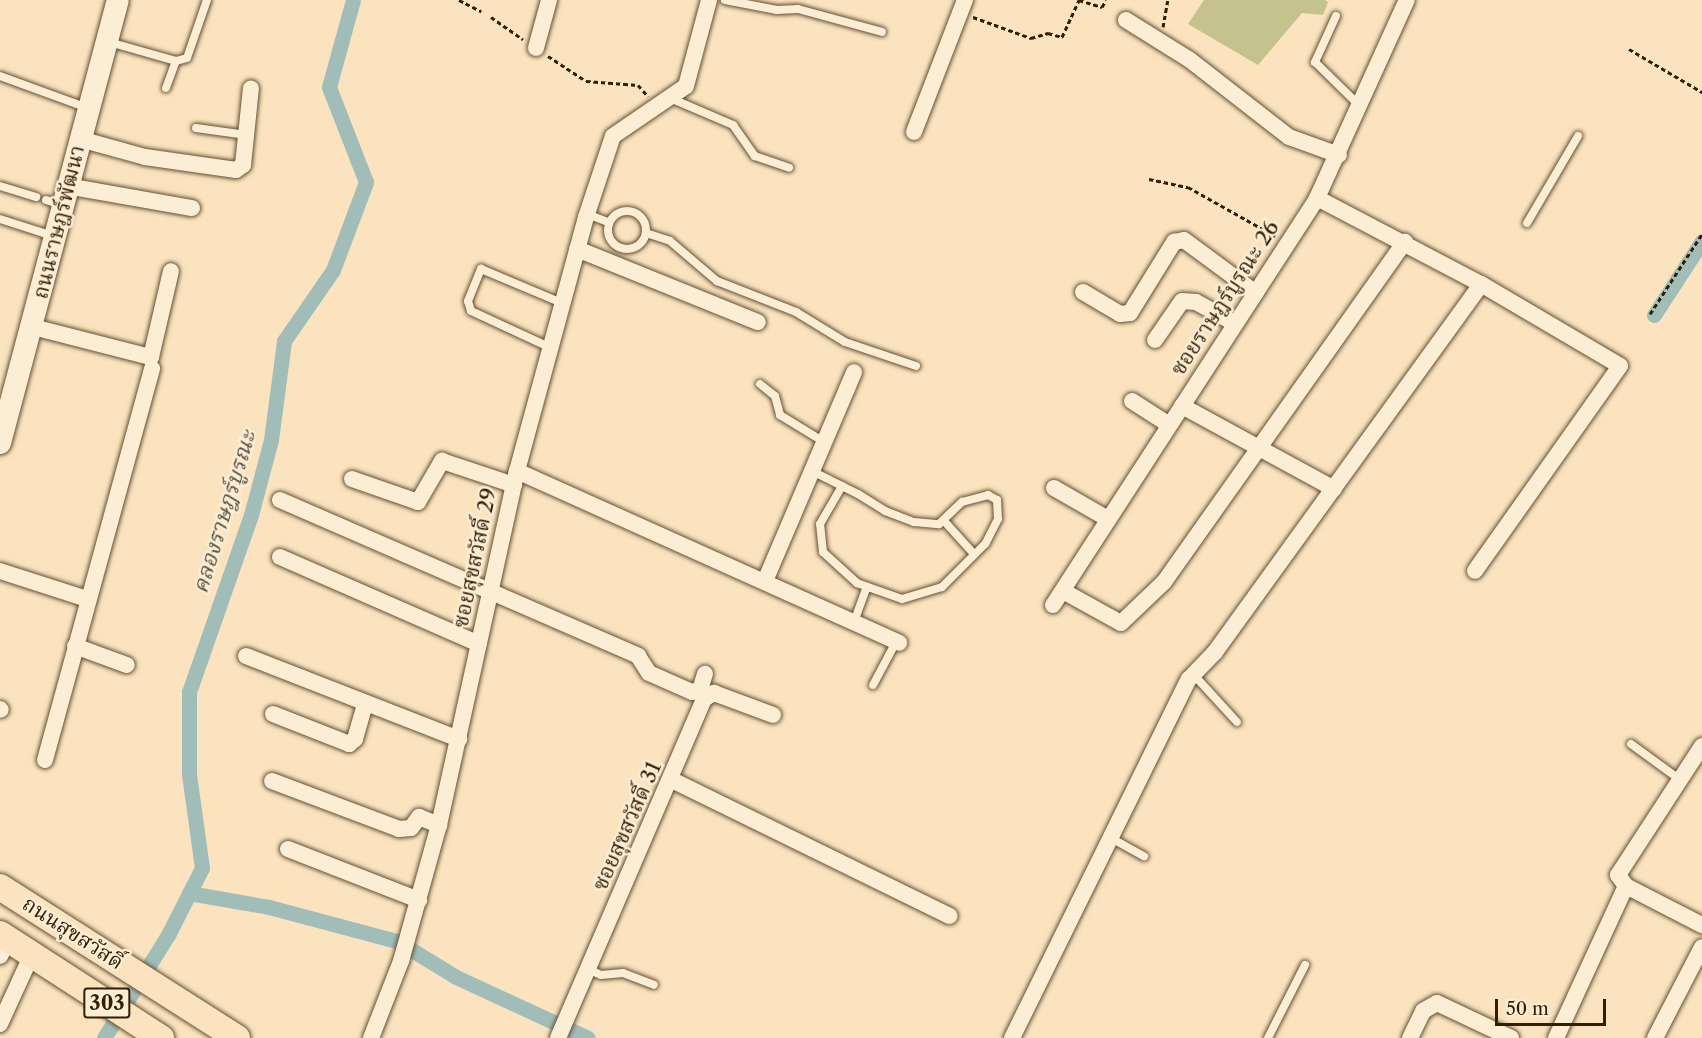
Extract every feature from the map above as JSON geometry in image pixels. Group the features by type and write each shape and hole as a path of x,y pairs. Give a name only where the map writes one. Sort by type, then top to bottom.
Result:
{"main road":[{"name":"ถนนสุขสวัสดิ์","path":"0,886 237,1038"},
{"name":"ถนนสุขสวัสดิ์","path":"3,944 32,954 158,1036"}],"street":[{"name":"ถนนราษฎร์พัฒนา","path":"0,443 7,394 33,327 54,236 53,197 80,139 118,0"},
{"path":"536,48 549,0"},
{"name":"ซอยสุขสวัสดิ์ 29","path":"371,1038 409,937 439,825 492,593 515,478 587,214 613,136 686,86 709,0"},
{"name":"ซอยราษฎร์บูรณะ 26","path":"1053,605 1168,424 1317,198 1339,154 1407,0"},
{"path":"914,132 963,6"},
{"path":"1126,20 1158,39 1251,104 1282,133 1339,154"},
{"path":"80,139 224,171 243,165 251,88"},
{"path":"53,197 192,208"},
{"path":"1317,198 1405,242 1481,284 1620,366 1475,571"},
{"path":"1083,292 1120,314 1130,313 1174,242 1184,240 1256,292"},
{"path":"1063,591 1115,622 1125,620 1164,582 1405,242"},
{"path":"577,249 758,322"},
{"path":"33,327 151,357 171,271"},
{"path":"1012,1038 1193,674 1334,489 1481,284"},
{"path":"1155,340 1182,301 1196,302 1234,323"},
{"path":"45,760 87,599 152,368"},
{"path":"765,581 854,372"},
{"path":"1132,401 1168,424"},
{"path":"1182,406 1257,451 1334,489"},
{"path":"352,479 418,502 442,460 515,478 765,581 898,642"},
{"path":"1054,488 1108,519"},
{"path":"280,500 638,656 650,673 692,692 700,690 705,674"},
{"path":"280,557 479,644"},
{"path":"0,571 87,599"},
{"path":"75,646 127,665"},
{"path":"246,656 365,705 459,739"},
{"name":"ซอยสุขสวัสดิ์ 31","path":"558,1038 709,694 773,715"},
{"path":"273,714 349,744 355,739 365,705"},
{"path":"1702,746 1619,869 1619,880 1626,886 1702,925"},
{"path":"672,780 950,916"},
{"path":"272,781 399,829 411,828 419,817 439,825"},
{"path":"288,849 419,900"},
{"path":"1556,1038 1626,886"},
{"path":"1654,1038 1702,947"},
{"path":"0,1024 32,954"},
{"path":"1410,1038 1423,1011 1437,1003 1511,1038"}],"lane":[{"path":"108,42 176,61 187,58 192,50 207,0"},
{"path":"725,0 777,10 798,9 882,32"},
{"path":"1336,16 1315,62 1360,106"},
{"path":"166,88 176,61"},
{"path":"0,76 88,109"},
{"path":"670,98 733,125 755,156 789,168"},
{"path":"196,128 247,135"},
{"path":"1527,223 1578,136"},
{"path":"0,186 53,197"},
{"path":"632,211 644,221 646,233 634,248 618,248 608,236 608,222 616,214 632,211"},
{"path":"587,214 608,222"},
{"path":"0,219 54,236"},
{"path":"646,233 670,241 717,280 796,312 845,342 916,366"},
{"path":"549,347 471,311 468,301 481,269 562,303"},
{"path":"760,384 775,396 780,415 824,442"},
{"path":"812,471 914,522 945,522 974,554"},
{"path":"842,486 820,524 823,552 834,566 867,586 902,599 928,595 974,554 996,527 997,500 977,496 962,502 945,522"},
{"path":"854,622 867,586"},
{"path":"873,685 898,642"},
{"path":"1193,674 1237,722"},
{"path":"1631,744 1680,779"},
{"path":"1111,838 1144,856"},
{"path":"1268,1038 1305,965"},
{"path":"588,969 601,975 623,973 654,985"}],"path":[{"path":"459,0 481,11"},
{"path":"963,6 1031,38 1048,33 1062,37 1079,0 1102,7 1106,0"},
{"path":"1158,39 1168,0"},
{"path":"491,17 586,81 638,85 654,108"},
{"path":"1629,49 1702,92"},
{"path":"1149,178 1188,187 1287,243"},
{"path":"1650,314 1702,234"}],"shaded area":[{"path":"1204,0 1325,0 1328,2 1323,15 1302,13 1258,65 1188,24"}],"waterway":[{"name":"คลองราษฎร์บูรณะ","path":"104,1038 169,933 202,868 189,774 189,692 251,515 271,440 284,341 333,270 366,182 329,87 353,0"},
{"path":"1654,315 1702,241"},
{"path":"189,893 269,907 397,941 456,977 588,1038"}]}
